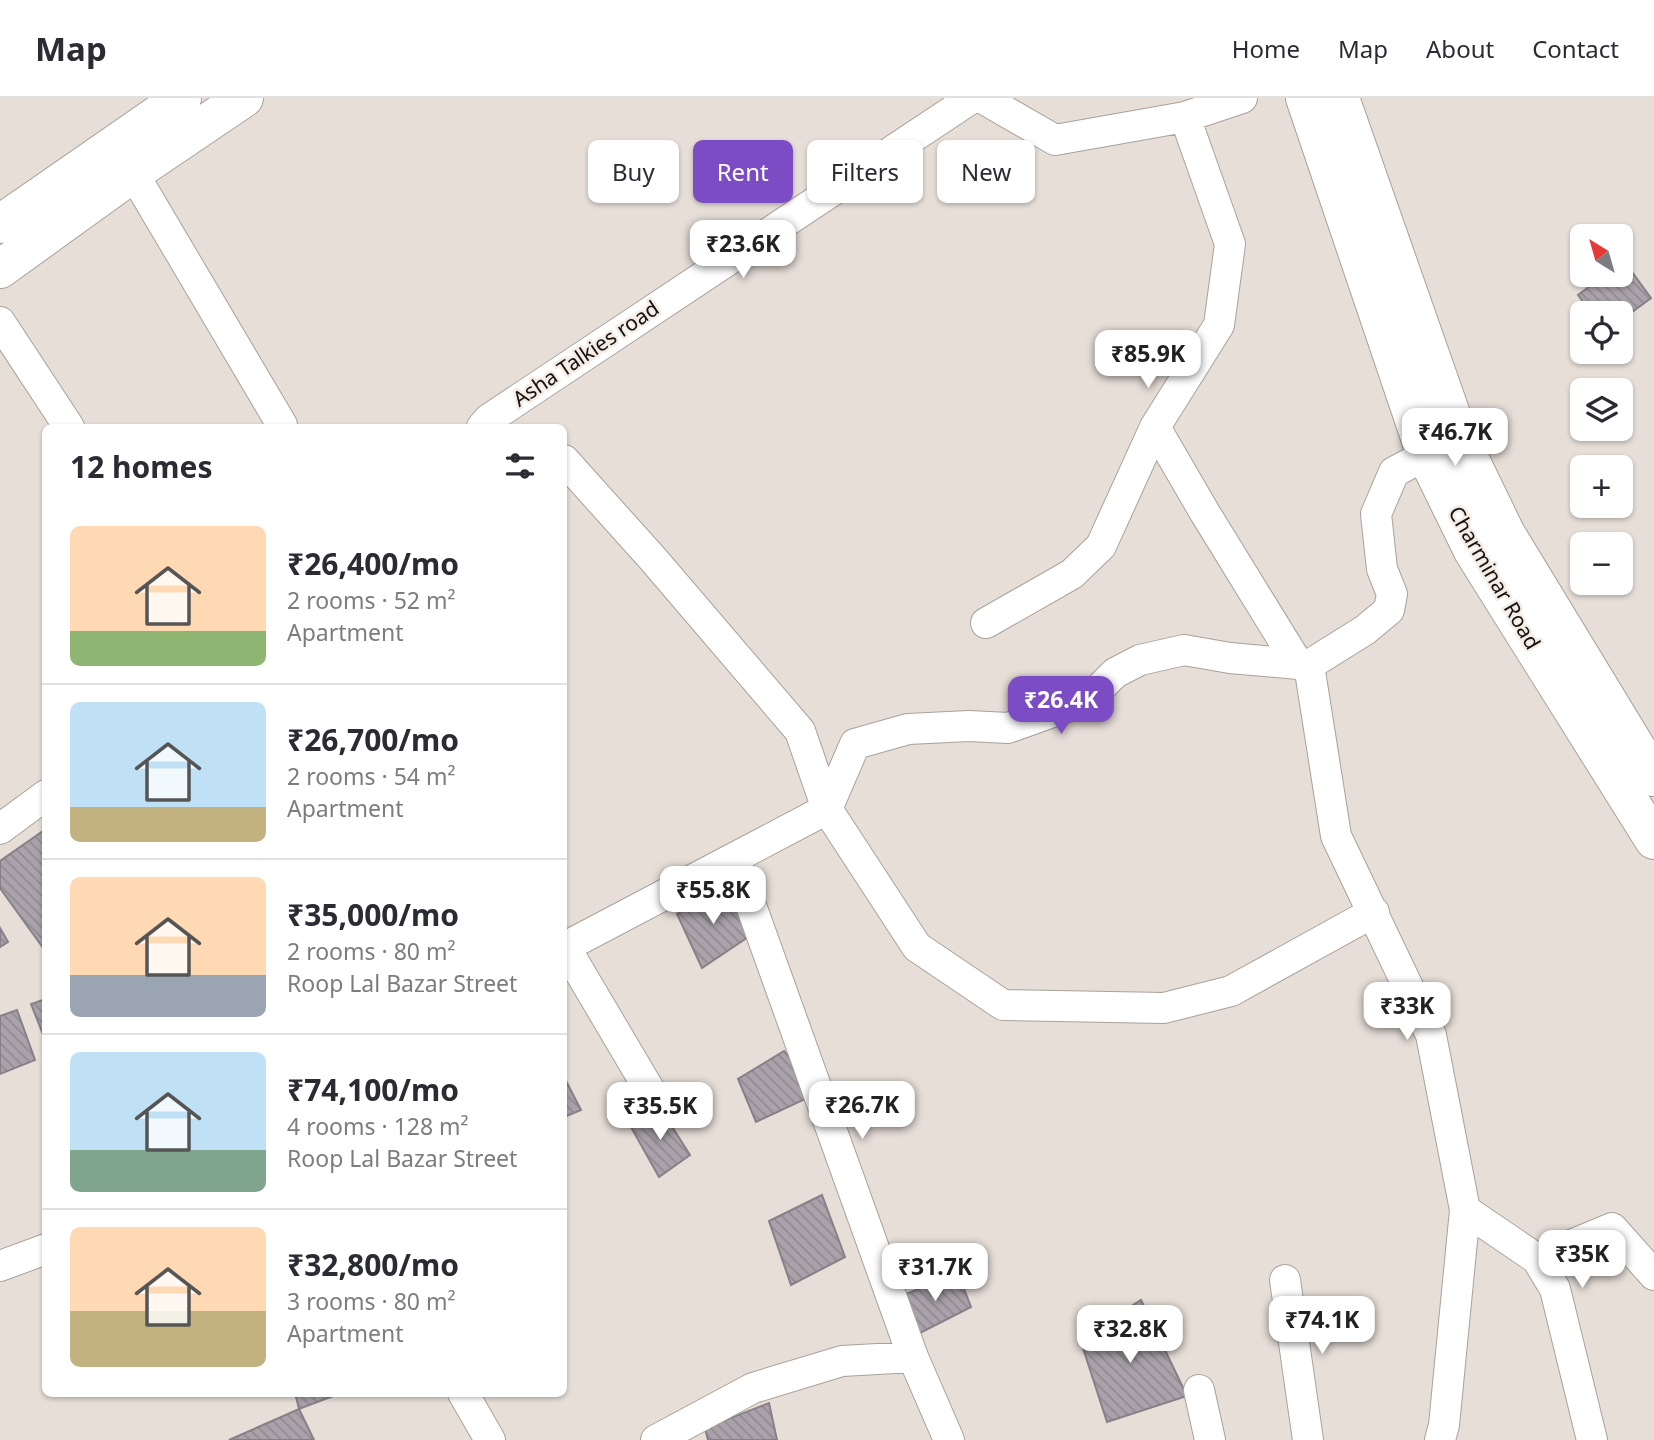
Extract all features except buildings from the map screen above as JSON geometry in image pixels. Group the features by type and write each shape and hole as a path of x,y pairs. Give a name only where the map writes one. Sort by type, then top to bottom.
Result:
{"main road":[{"path":"0,224 244,98"},
{"name":"Charminar Road","path":"1305,98 1426,455 1473,551 1654,840"},
{"name":"Charminar Road","path":"1340,98 1460,437 1506,534 1654,777"},
{"path":"0,269 124,158 173,100"}],"street":[{"name":"Asha Talkies road","path":"493,424 972,98"},
{"path":"982,98 1055,140 1185,117 1242,98"},
{"path":"986,623 1072,574 1101,546 1154,426 1219,325 1230,244 1185,117"},
{"path":"124,158 281,424"},
{"path":"0,322 67,424"},
{"path":"1154,426 1205,513 1303,665 1336,836 1431,1034 1465,1210 1440,1440"},
{"path":"567,947 827,809 855,744 908,729 969,726 1008,729 1089,699 1115,673 1140,660 1184,650 1230,658 1303,665 1365,630 1390,610 1392,594 1382,569 1376,514 1394,472 1460,437"},
{"path":"567,463 662,569 800,731 827,809 917,947 1003,1005 1164,1007 1231,991 1374,912"},
{"path":"0,829 42,798"},
{"path":"734,858 913,1357 949,1440"},
{"path":"567,954 659,1106"},
{"path":"1465,1210 1537,1259 1555,1289 1592,1440"},
{"path":"1537,1259 1612,1228 1654,1275"},
{"path":"0,1266 42,1251"},
{"path":"1285,1280 1308,1440"},
{"path":"656,1440 753,1388 842,1361 913,1357"},
{"path":"1199,1390 1210,1440"},
{"path":"465,1397 490,1440"}]}
